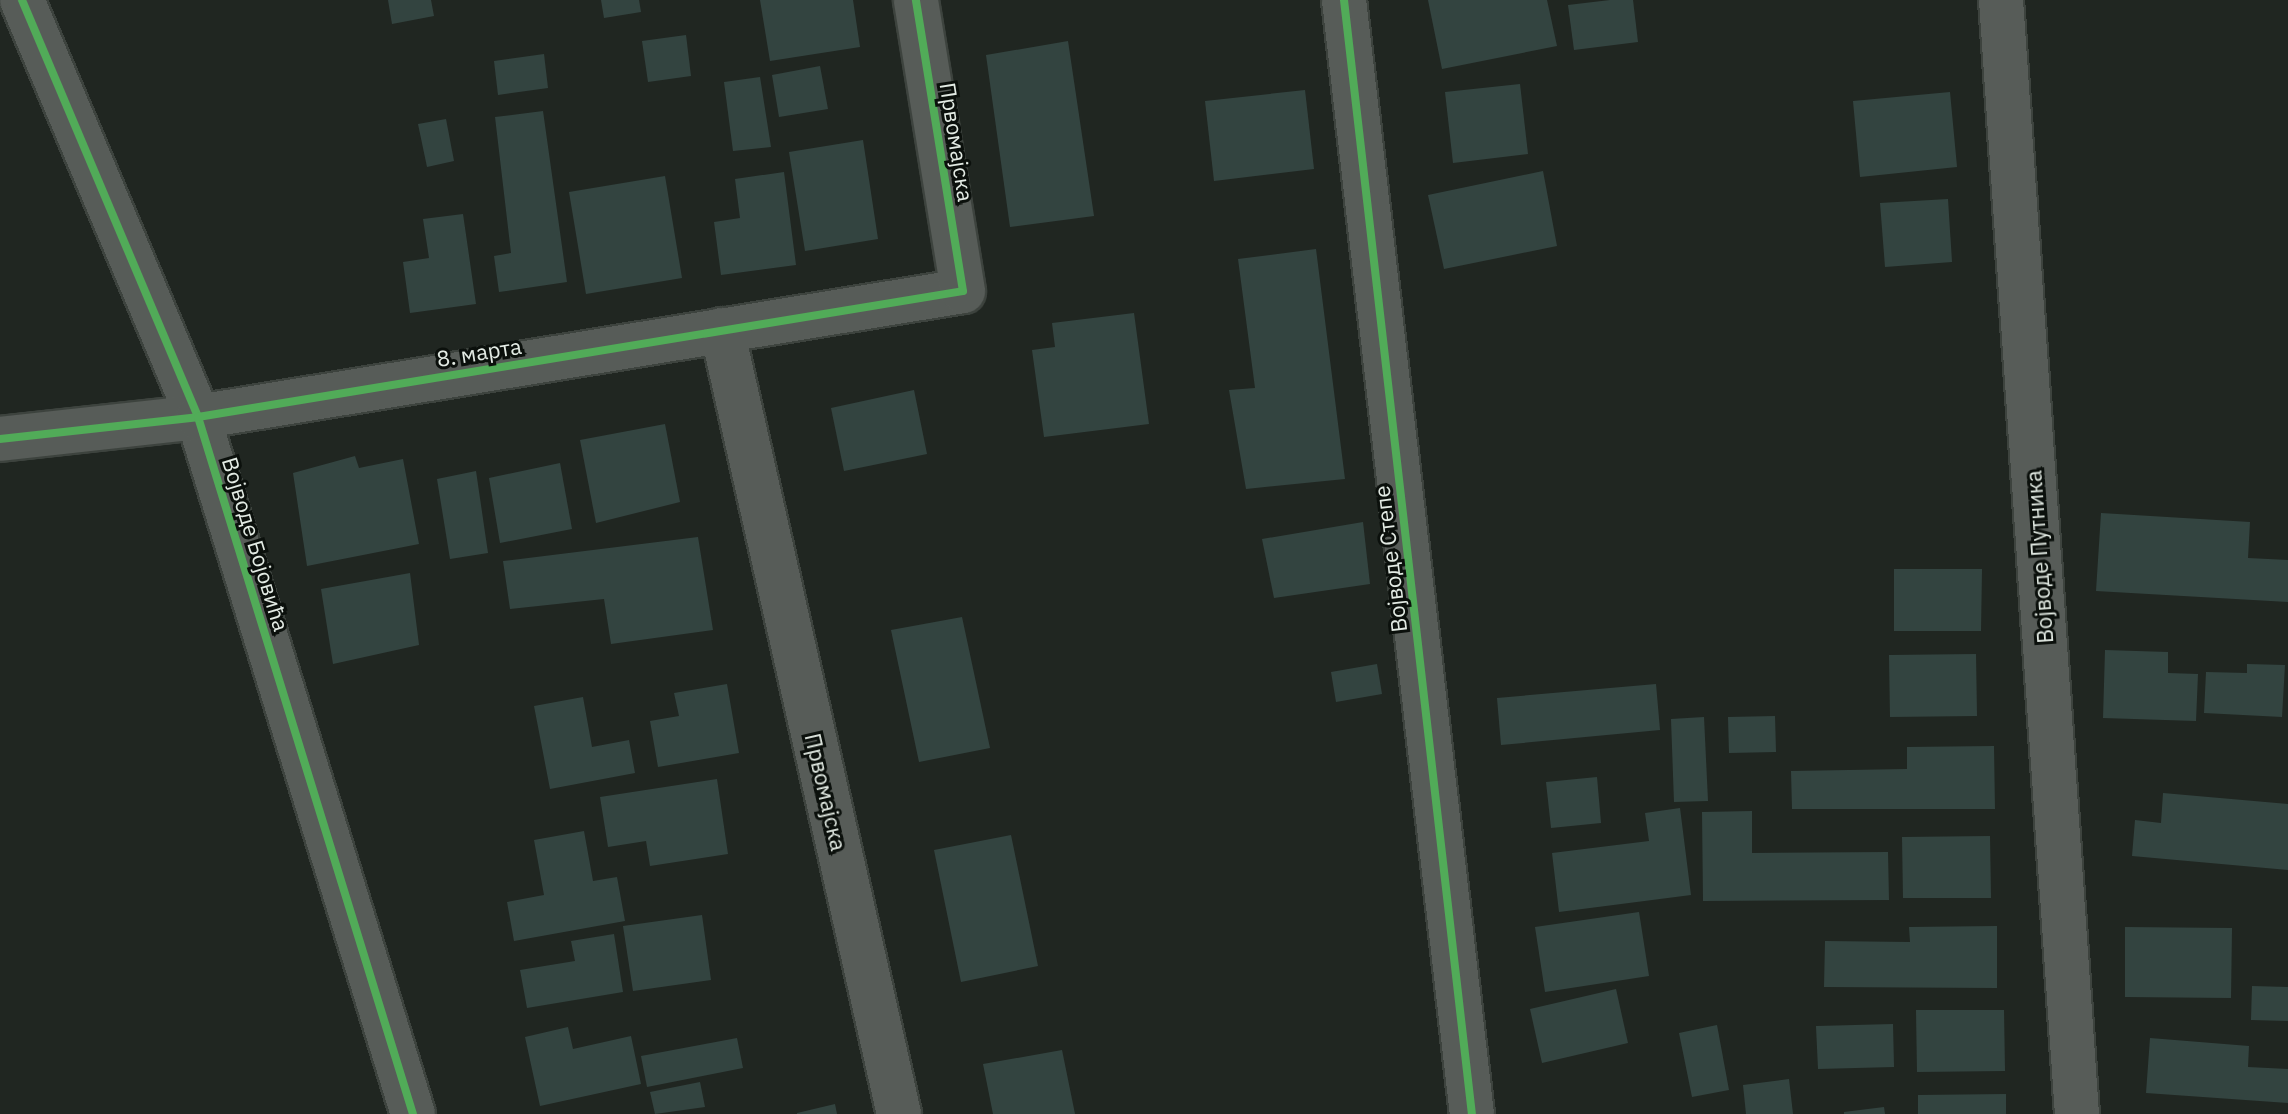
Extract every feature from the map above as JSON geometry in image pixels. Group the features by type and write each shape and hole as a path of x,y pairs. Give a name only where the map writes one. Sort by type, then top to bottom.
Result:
{"street":[{"name":"Војводе Бојовића","path":"22,0 198,417 413,1114"},
{"name":"Првомајска","path":"916,0 963,291"},
{"name":"Војводе Степе","path":"1344,0 1472,1114"},
{"name":"Војводе Путника","path":"2001,0 2077,1114"},
{"name":"8. марта","path":"0,439 198,417 963,291"},
{"name":"Првомајска","path":"722,330 899,1114"}],"building":[{"path":"388,0 431,0 434,16 392,24"},
{"path":"601,0 639,0 641,12 604,18"},
{"path":"760,0 853,0 860,47 770,61"},
{"path":"1428,0 1547,0 1557,46 1442,69"},
{"path":"1633,0 1638,42 1574,50 1568,5"},
{"path":"686,35 691,76 648,82 642,41"},
{"path":"1068,41 1094,216 1010,227 986,55"},
{"path":"544,54 548,88 498,95 494,61"},
{"path":"820,66 828,109 779,117 772,75"},
{"path":"760,77 771,147 733,151 724,82"},
{"path":"1520,84 1528,154 1453,163 1445,92"},
{"path":"1305,90 1314,169 1214,181 1205,101"},
{"path":"1950,92 1957,167 1860,177 1853,101"},
{"path":"543,111 567,282 499,292 494,256 511,253 495,117"},
{"path":"446,119 454,161 427,167 418,124"},
{"path":"863,140 878,239 805,251 789,152"},
{"path":"1543,171 1557,246 1444,269 1428,195"},
{"path":"784,172 796,265 721,275 714,222 740,218 735,179"},
{"path":"665,176 682,278 586,294 569,192"},
{"path":"1948,199 1952,262 1885,267 1880,203"},
{"path":"463,214 476,304 410,313 403,262 429,258 423,219"},
{"path":"1316,249 1345,479 1246,489 1229,390 1255,388 1238,259"},
{"path":"1134,313 1149,424 1044,437 1032,350 1055,347 1052,323"},
{"path":"914,390 927,454 844,471 831,408"},
{"path":"665,424 680,502 596,523 580,440"},
{"path":"355,456 359,468 403,459 419,544 307,566 293,473"},
{"path":"560,463 572,529 500,543 489,478"},
{"path":"476,471 488,553 450,559 437,479"},
{"path":"2101,513 2250,522 2248,558 2288,560 2288,602 2096,591"},
{"path":"1363,522 1370,584 1274,598 1262,539"},
{"path":"698,537 713,630 611,644 604,599 510,609 503,561"},
{"path":"1894,569 1982,569 1981,631 1894,631"},
{"path":"410,573 419,645 333,664 321,589"},
{"path":"962,617 990,748 919,762 891,630"},
{"path":"2105,650 2168,652 2168,673 2198,674 2196,721 2103,718"},
{"path":"1976,654 1977,716 1890,717 1889,655"},
{"path":"1377,664 1382,694 1336,702 1331,672"},
{"path":"2247,664 2285,665 2282,717 2204,713 2206,672 2247,673"},
{"path":"727,684 739,753 658,767 650,721 679,716 674,693"},
{"path":"1656,684 1660,730 1501,745 1497,698"},
{"path":"583,697 592,747 629,740 635,773 550,789 534,706"},
{"path":"1775,716 1776,752 1729,753 1728,717"},
{"path":"1704,717 1708,801 1674,802 1671,719"},
{"path":"1994,746 1995,809 1792,809 1791,771 1907,769 1907,747"},
{"path":"1597,777 1601,823 1551,828 1546,782"},
{"path":"717,779 728,854 650,866 646,841 608,847 600,797"},
{"path":"2163,793 2288,804 2288,870 2132,856 2135,820 2161,823"},
{"path":"1680,808 1691,895 1559,912 1552,853 1649,841 1645,813"},
{"path":"1752,811 1752,853 1888,852 1889,900 1703,901 1702,812"},
{"path":"584,831 593,881 617,877 625,921 514,941 507,902 544,895 534,840"},
{"path":"1011,835 1038,966 961,982 934,850"},
{"path":"1990,836 1991,898 1903,898 1902,837"},
{"path":"1639,912 1649,976 1545,992 1535,927"},
{"path":"702,915 711,980 633,991 623,926"},
{"path":"1997,926 1997,988 1824,987 1825,941 1910,942 1909,927"},
{"path":"2125,927 2232,928 2231,998 2125,997"},
{"path":"614,934 623,992 527,1008 520,970 575,961 571,941"},
{"path":"2252,986 2288,987 2288,1021 2251,1020"},
{"path":"1616,989 1628,1043 1542,1063 1530,1009"},
{"path":"1916,1010 2004,1010 2005,1071 1917,1072"},
{"path":"1893,1024 1894,1067 1818,1069 1816,1026"},
{"path":"1717,1025 1729,1090 1692,1097 1679,1033"},
{"path":"568,1027 573,1049 631,1036 641,1084 540,1106 525,1037"},
{"path":"737,1038 743,1068 647,1087 641,1056"},
{"path":"2150,1038 2249,1046 2248,1067 2288,1069 2288,1103 2146,1093"},
{"path":"1062,1050 1075,1114 993,1114 983,1064"},
{"path":"1789,1079 1793,1114 1746,1114 1743,1085"},
{"path":"700,1082 705,1107 655,1114 650,1092"},
{"path":"2006,1094 2006,1114 1918,1114 1918,1095"},
{"path":"835,1104 837,1114 797,1114 797,1113"},
{"path":"1884,1107 1885,1114 1844,1114 1844,1112"}],"cycle path":[{"path":"22,0 198,417 413,1114"},
{"path":"0,439 198,417 963,291 916,0"},
{"path":"1344,0 1472,1114"}]}
